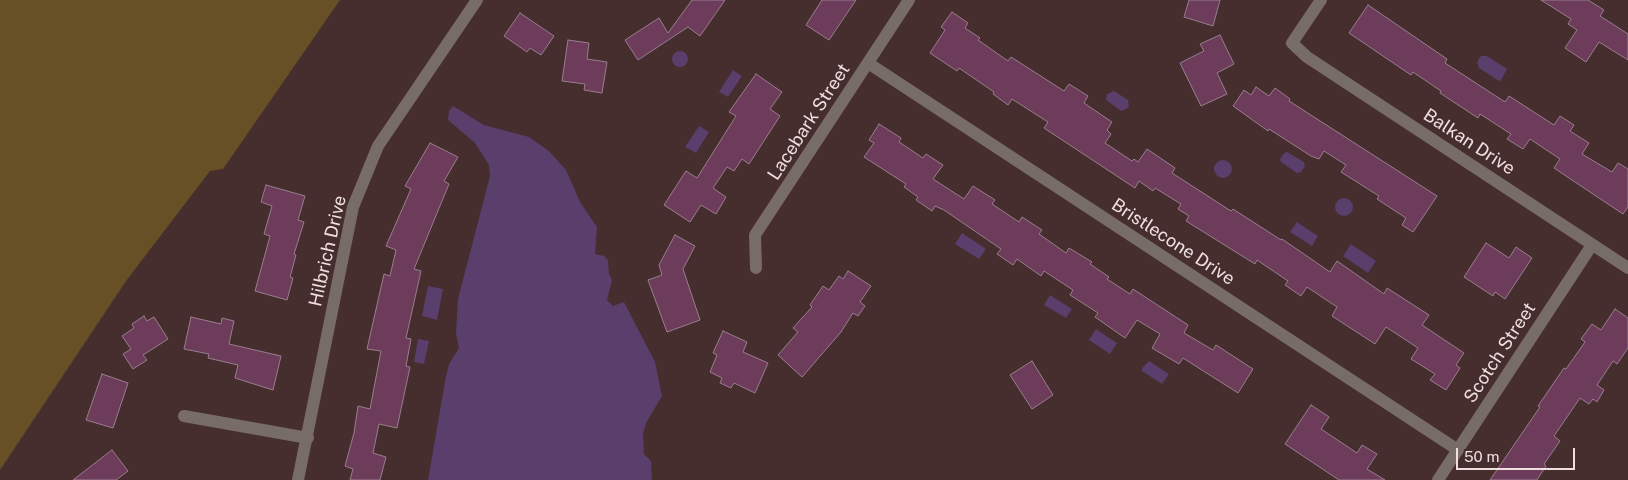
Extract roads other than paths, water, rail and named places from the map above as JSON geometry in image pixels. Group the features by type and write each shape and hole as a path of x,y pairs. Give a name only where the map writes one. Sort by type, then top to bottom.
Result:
{"street":[{"name":"Hilbrich Drive","path":"298,480 308,438 353,207 378,146 477,0"},
{"name":"Lacebark Street","path":"756,268 756,235 909,0"},
{"name":"Balkan Drive","path":"1321,0 1292,43 1307,57 1628,268"},
{"name":"Bristlecone Drive","path":"868,63 1458,450"},
{"name":"Scotch Street","path":"1438,480 1592,244"},
{"path":"184,416 308,438"}]}
